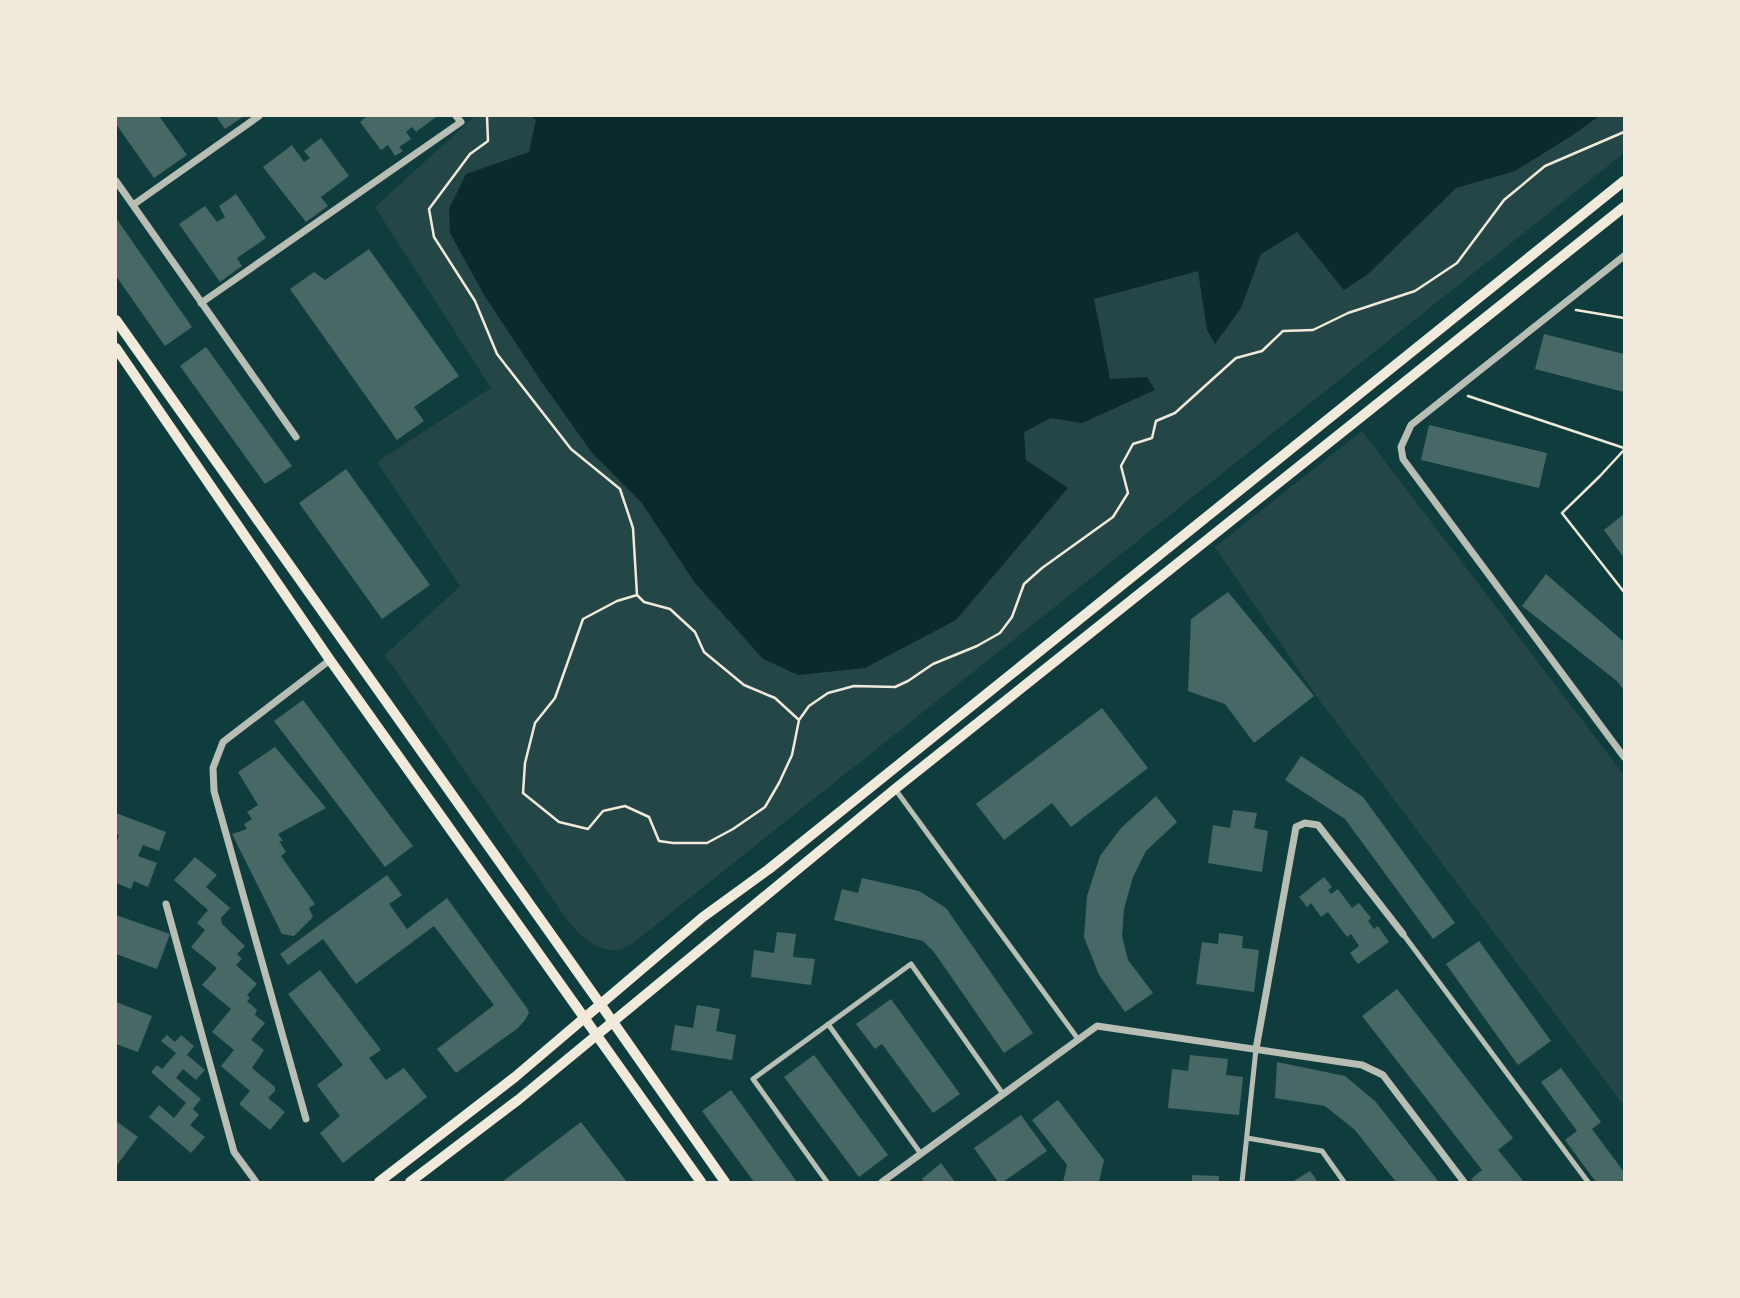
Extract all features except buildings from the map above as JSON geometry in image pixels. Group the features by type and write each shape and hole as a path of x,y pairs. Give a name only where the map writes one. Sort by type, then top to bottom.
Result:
{"main road":[{"path":"379,1182 515,1077 703,917 780,860 1625,181"},
{"path":"410,1182 518,1100 895,789 1625,207"},
{"path":"116,320 725,1182"},
{"path":"116,348 330,660 701,1182"}],"street":[{"path":"133,205 259,116"},
{"path":"201,303 461,122 456,116"},
{"path":"116,181 296,437"},
{"path":"1625,256 1411,425 1401,447 1403,459 1625,757"},
{"path":"306,1119 214,792 213,768 223,741 330,660"},
{"path":"895,789 1078,1040"},
{"path":"1242,1182 1256,1049 1296,827 1305,823 1318,825 1404,934 1588,1182"},
{"path":"166,904 234,1152 256,1182"},
{"path":"827,1182 753,1079 911,964 1003,1094"},
{"path":"828,1024 921,1154"},
{"path":"883,1182 1097,1026 1362,1065 1383,1075 1464,1182"},
{"path":"1247,1138 1322,1151 1345,1182"}],"path":[{"path":"486,116 488,141 470,154 429,209 434,237 475,301 497,354 571,449 620,489 633,528 637,595 644,602 670,609 695,632 704,652 744,685 775,698 799,720"},
{"path":"637,595 617,601 583,619 555,698 535,723 525,763 523,793 559,822 587,829 603,811 625,806 649,817 659,841 707,843 765,807 792,755 799,720 809,706 828,693 853,686 895,687 933,664 977,646 1000,633 1012,617 1024,584 1113,517 1128,492 1121,466 1133,444 1152,438 1156,421 1175,413 1236,358 1262,351 1283,331 1313,330 1349,313 1415,291 1457,263 1504,200 1545,166 1625,132"},
{"path":"1560,307 1625,318"},
{"path":"1453,391 1625,449 1562,513 1625,592"}],"shaded area":[{"path":"472,116 1624,116 1624,153 632,944 614,950 605,949 589,941 568,921 385,655 460,586 377,462 491,388 375,207 473,118"},
{"path":"532,116 1599,116 1515,171 1456,188 1368,274 1344,290 1297,232 1261,254 1241,308 1215,344 1207,330 1198,271 1094,299 1110,379 1147,377 1155,390 1082,423 1051,418 1024,432 1026,460 1068,488 956,620 865,668 798,675 763,659 695,583 641,502 592,453 484,295 450,233 449,209 466,174 529,152 536,120"},
{"path":"1362,431 1624,775 1624,1106 1317,697 1215,547"}]}
